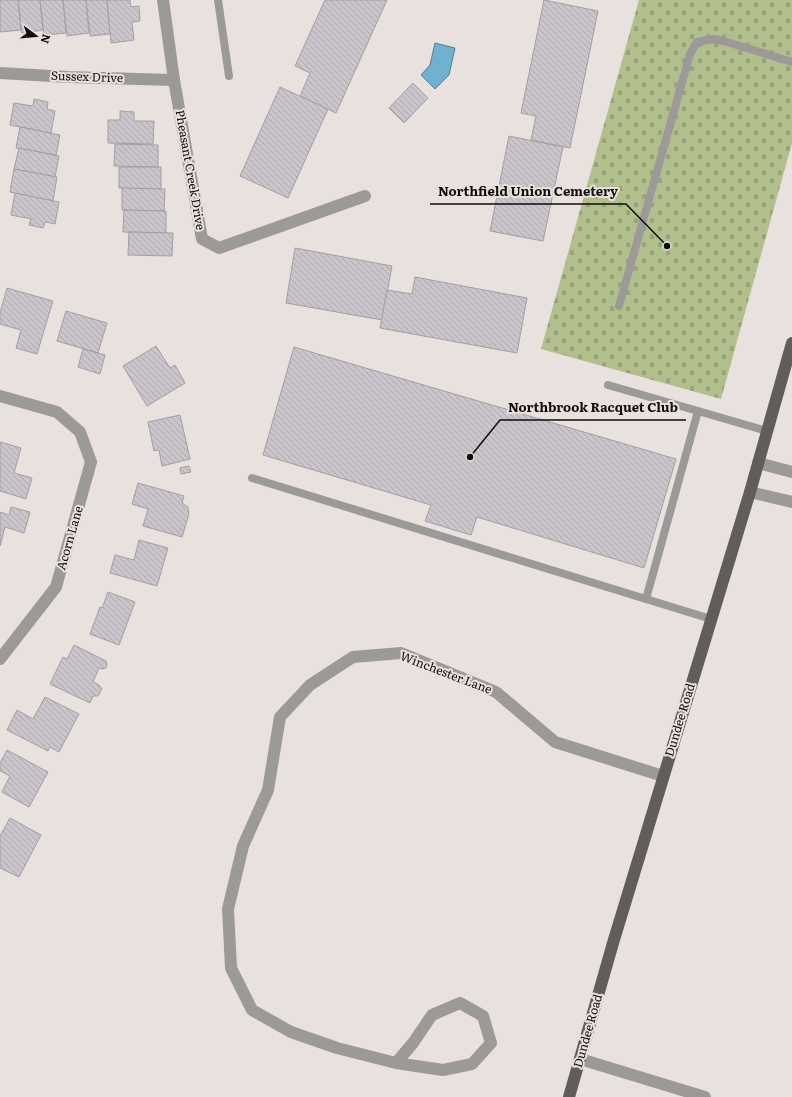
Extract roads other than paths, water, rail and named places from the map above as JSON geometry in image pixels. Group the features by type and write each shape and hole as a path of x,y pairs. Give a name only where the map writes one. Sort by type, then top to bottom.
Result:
{"main road":[{"name":"Dundee Road","path":"569,1097 613,943 750,492 792,343"}],"street":[{"name":"Pheasant Creek Drive","path":"163,0 174,80 202,239 219,248 365,196"},
{"name":"Sussex Drive","path":"0,73 68,77 174,80"},
{"name":"Acorn Lane","path":"0,396 57,412 80,432 91,462 56,587 0,658"},
{"path":"758,462 792,472"},
{"path":"750,492 792,502"},
{"name":"Winchester Lane","path":"396,1063 413,1043 432,1015 460,1002 483,1016 491,1043 472,1064 443,1070 396,1063 337,1048 291,1032 278,1025 252,1010 231,968 228,909 243,846 268,790 280,717 310,685 354,657 401,653 496,692 555,742 663,776"},
{"path":"580,1060 705,1097"}],"lane":[{"path":"218,0 229,76"},
{"path":"619,306 690,54 697,42 714,40 727,42 792,62"},
{"path":"608,385 767,431"},
{"path":"646,599 698,411"},
{"path":"252,478 711,619"}],"water":[{"path":"435,43 455,48 449,75 435,89 421,75 430,65"}],"place":[{"name":"Northfield Union Cemetery","path":"667,246"},
{"name":"Northbrook Racquet Club","path":"470,457"}]}
